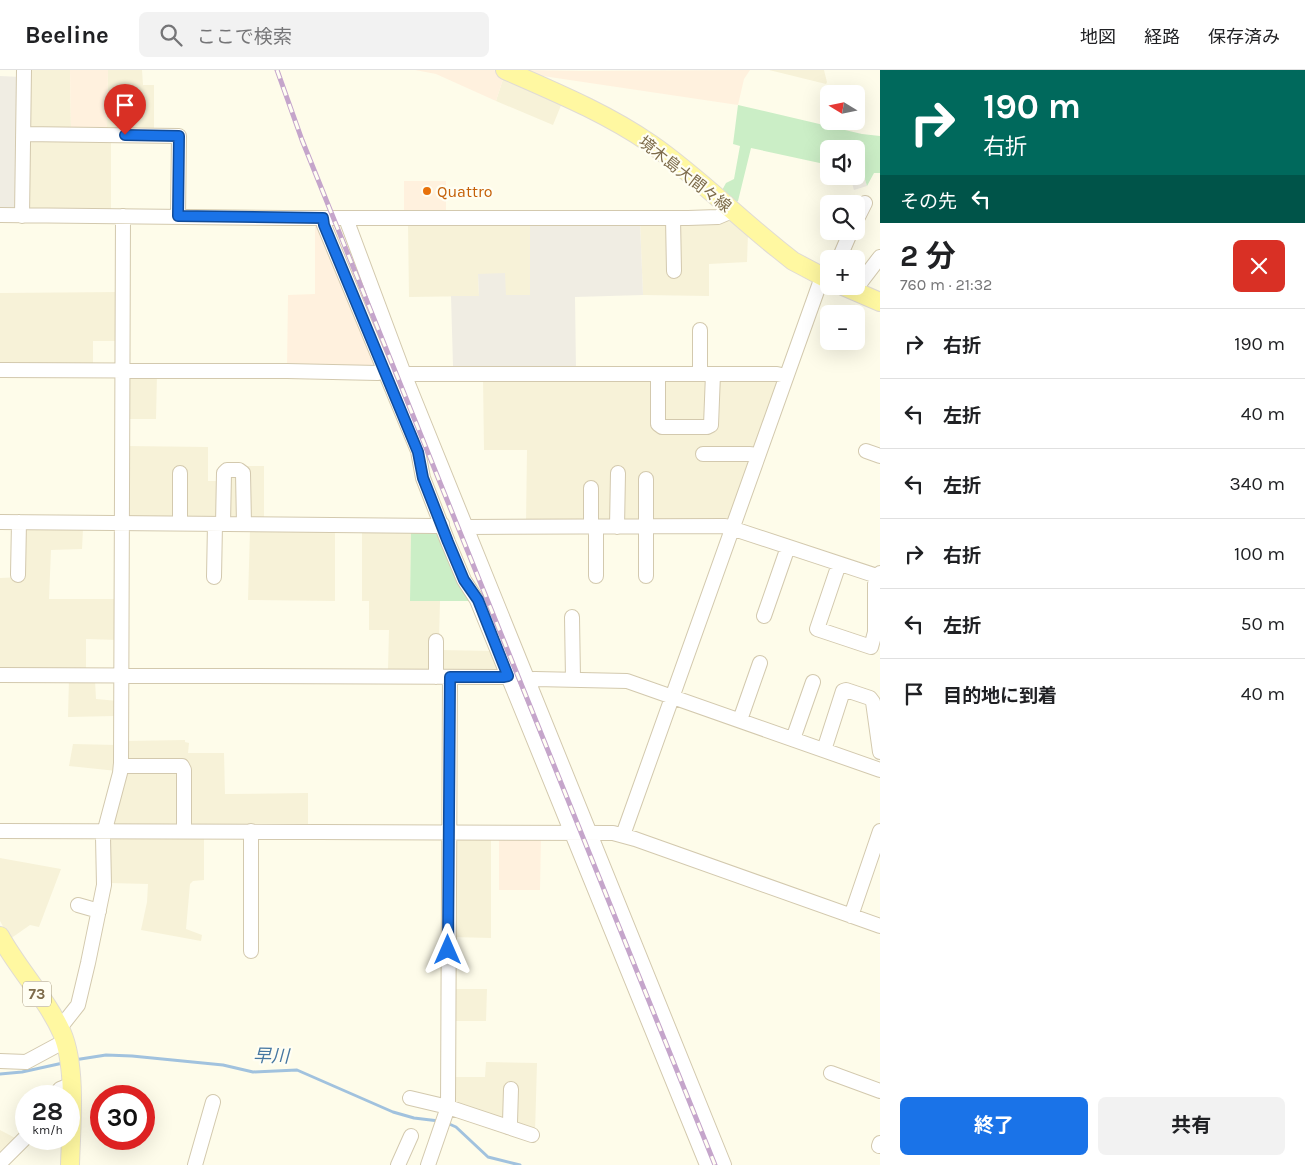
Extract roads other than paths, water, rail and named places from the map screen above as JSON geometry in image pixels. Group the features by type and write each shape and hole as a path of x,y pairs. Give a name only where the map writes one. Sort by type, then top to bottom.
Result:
{"main road":[{"name":"境木島大間々線","path":"505,70 606,116 651,144 674,161 793,261 820,275"},
{"path":"863,295 880,302"},
{"name":"73","path":"1,941 64,1041 70,1079 70,1165"}],"street":[{"path":"22,216 24,70"},
{"path":"23,134 179,136 178,216"},
{"path":"0,215 323,218 673,218 718,217 732,211"},
{"path":"0,1061 26,1062 64,1041 78,1005 99,911 104,879 103,838 121,766 124,371 123,216"},
{"path":"323,218 324,225 386,370 418,452 423,478 464,580 478,600 707,1165"},
{"path":"348,218 348,224 404,374 724,1165"},
{"path":"673,218 674,272"},
{"path":"865,272 880,256"},
{"path":"623,835 786,376 820,291"},
{"path":"658,374 658,424 662,427 707,427 711,425 700,330"},
{"path":"0,370 258,370 378,373 386,370"},
{"path":"404,374 777,374 786,376"},
{"path":"866,451 880,456"},
{"path":"703,454 758,455"},
{"path":"214,577 224,473 227,470 239,470 244,474 244,524"},
{"path":"180,473 180,523"},
{"path":"617,527 618,473"},
{"path":"646,479 646,576"},
{"path":"591,488 596,576"},
{"path":"0,522 436,526 442,524"},
{"path":"18,575 19,522"},
{"path":"467,527 725,526 732,528 880,576 876,584 876,632 871,647 818,629 839,564"},
{"path":"764,616 788,547"},
{"path":"572,617 573,679"},
{"path":"428,1165 447,1110 449,833 443,677 436,641"},
{"path":"740,720 760,663"},
{"path":"0,675 508,676"},
{"path":"529,680 627,681 880,770"},
{"path":"793,739 813,682"},
{"path":"824,750 843,691 846,690 870,698 873,702 880,752"},
{"path":"121,766 182,766 184,770 184,831"},
{"path":"0,831 591,833 623,835 880,926"},
{"path":"251,831 251,951"},
{"path":"851,916 880,831"},
{"path":"78,905 99,911"},
{"path":"830,1073 880,1091"},
{"path":"64,1085 70,1079"},
{"path":"508,1127 510,1122 511,1089"},
{"path":"410,1098 532,1135"},
{"path":"195,1165 214,1102"},
{"path":"398,1165 411,1136"},
{"path":"0,1163 15,1148"}],"waterway":[{"name":"早川","path":"74,1060 106,1055 132,1056 223,1065 253,1072 297,1070 393,1112 414,1118 439,1121"},
{"name":"早川","path":"0,1074 22,1072 63,1063"},
{"name":"早川","path":"447,1123 456,1127 488,1157 520,1165"}],"railway":[{"path":"277,70 302,140 715,1165"}],"place":[{"name":"Quattro","path":"427,191"}]}
